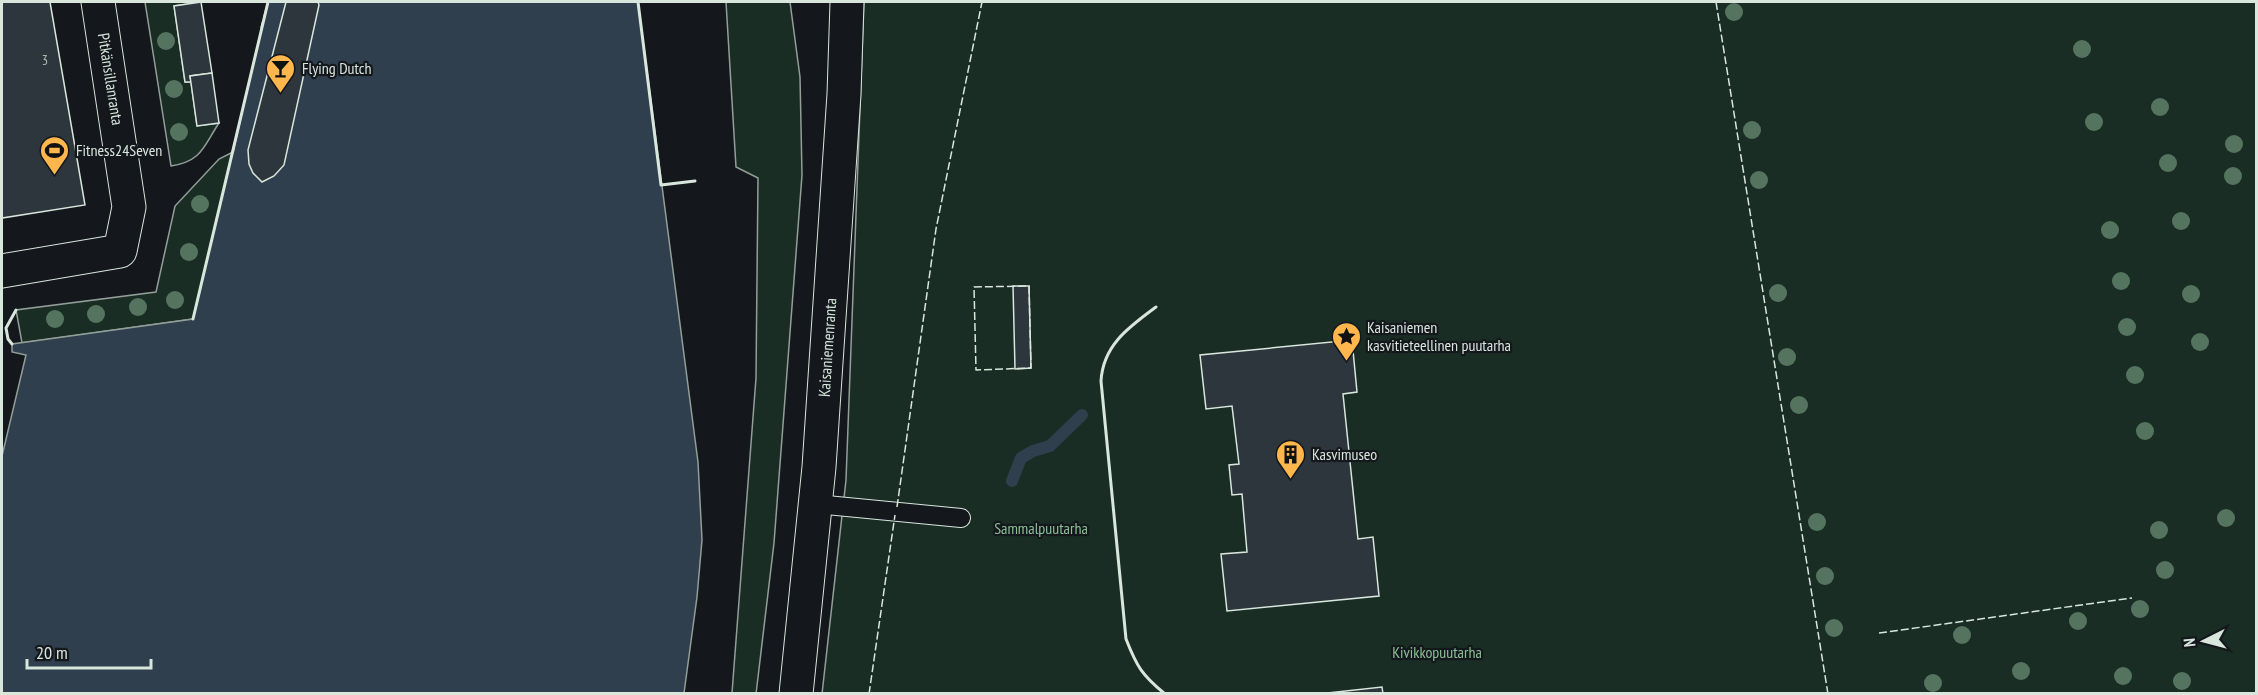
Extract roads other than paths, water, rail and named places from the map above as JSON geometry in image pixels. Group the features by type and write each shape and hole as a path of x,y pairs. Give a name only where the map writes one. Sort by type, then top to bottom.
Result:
{"street":[{"name":"Pitkänsillanranta","path":"2,271 120,251 129,207 98,2"},
{"name":"Kaisaniemenranta","path":"796,693 816,504 844,94 847,2"}],"lane":[{"path":"816,504 961,518"}],"water":[{"path":"268,2 638,2 698,462 702,540 684,693 2,694 2,456 26,355 12,352 12,344 193,319"}],"waterway":[{"path":"1012,481 1021,458 1033,451 1050,446 1082,415"}],"place":[{"name":"Flying Dutch","path":"281,94"},
{"name":"Fitness24Seven","path":"55,176"},
{"name":"Kaisaniemen kasvitieteellinen puutarha","path":"1346,362"},
{"name":"Kasvimuseo","path":"1291,480"}],"park label":[{"name":"Sammalpuutarha","path":"1041,528"},
{"name":"Kivikkopuutarha","path":"1437,652"}]}
